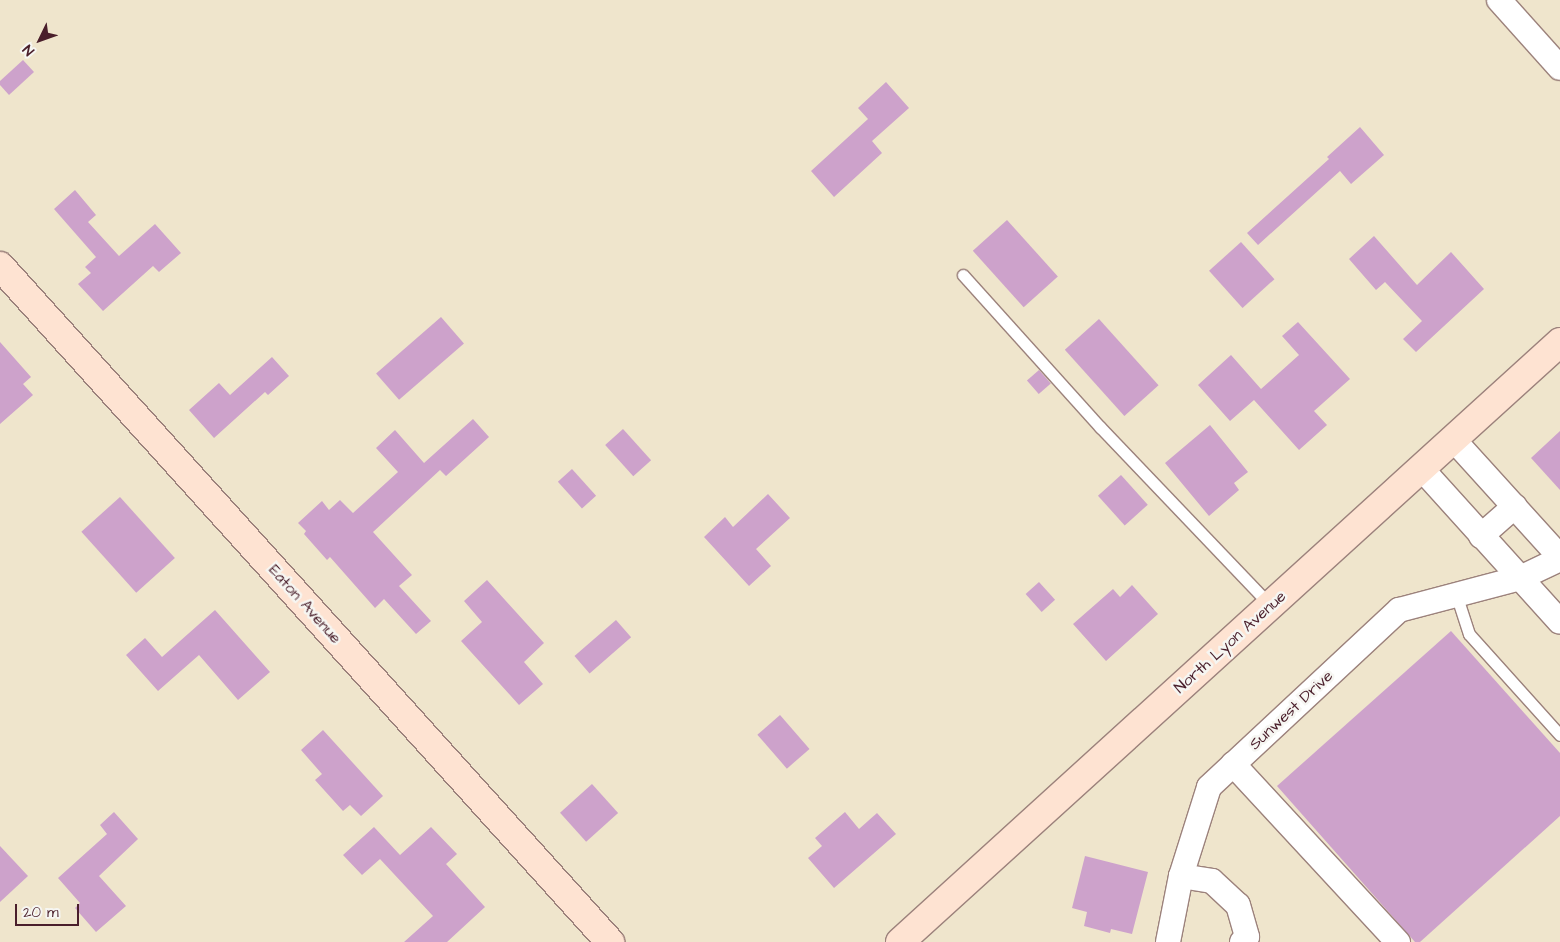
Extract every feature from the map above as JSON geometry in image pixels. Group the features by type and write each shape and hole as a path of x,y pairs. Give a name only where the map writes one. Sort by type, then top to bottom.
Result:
{"street":[{"path":"1499,0 1560,68"},
{"name":"Eaton Avenue","path":"0,266 610,942"},
{"name":"North Lyon Avenue","path":"900,942 1560,342"},
{"name":"Sunwest Drive","path":"1168,942 1181,876 1209,787 1399,610 1520,578 1560,558 1453,439"},
{"path":"1421,468 1560,622"},
{"path":"1481,536 1515,506"},
{"path":"1233,764 1398,942"},
{"path":"1181,876 1212,881 1238,905 1247,937 1242,942"}],"lane":[{"path":"964,275 1100,427 1270,605"},
{"path":"1456,594 1469,634 1560,735"}],"building":[{"path":"23,60 34,72 9,95 0,85 0,81"},
{"path":"886,82 909,108 872,141 882,153 834,197 811,171 868,119 858,108"},
{"path":"1360,127 1384,155 1351,184 1340,171 1258,245 1247,233 1329,159 1327,157"},
{"path":"75,190 96,215 88,222 119,256 155,224 181,253 159,272 153,266 103,311 78,284 91,273 85,267 96,257 54,209"},
{"path":"1007,220 1058,276 1024,307 973,251"},
{"path":"1374,236 1417,285 1451,252 1484,289 1416,352 1403,339 1422,321 1385,282 1376,290 1349,259"},
{"path":"1241,242 1274,279 1243,308 1209,271"},
{"path":"441,317 464,343 399,400 376,373"},
{"path":"1099,319 1159,385 1124,416 1065,350"},
{"path":"1298,322 1350,379 1314,411 1327,425 1299,450 1254,400 1230,421 1198,385 1231,355 1261,389 1299,355 1282,336"},
{"path":"0,342 31,377 23,384 33,395 0,424"},
{"path":"272,357 289,376 268,395 265,392 214,438 189,410 219,383 230,395"},
{"path":"1039,370 1051,384 1039,394 1027,380"},
{"path":"473,419 489,437 446,476 440,470 373,532 412,575 399,586 431,621 416,634 384,599 375,608 330,557 327,560 304,534 306,531 298,523 322,501 329,510 340,500 353,513 398,472 376,448 395,430 424,463"},
{"path":"1210,425 1248,472 1234,483 1239,490 1209,516 1165,463"},
{"path":"623,429 651,460 633,476 605,445"},
{"path":"1560,431 1560,490 1531,458"},
{"path":"572,469 596,496 582,508 558,482"},
{"path":"1121,475 1148,505 1125,525 1098,496"},
{"path":"768,494 790,518 756,549 771,566 749,586 704,537 725,517 733,527"},
{"path":"120,497 175,558 136,593 81,532"},
{"path":"487,580 544,643 524,662 543,684 519,705 461,641 482,622 464,601"},
{"path":"1039,582 1055,600 1042,612 1026,594"},
{"path":"1132,585 1158,614 1106,661 1073,624 1113,589 1120,597"},
{"path":"215,610 270,672 238,700 199,655 158,691 126,655 145,638 162,657"},
{"path":"616,620 631,637 590,673 574,656"},
{"path":"1451,631 1560,753 1560,816 1420,942 1415,942 1277,786"},
{"path":"780,715 810,749 787,769 757,735"},
{"path":"323,730 383,796 361,816 350,805 343,811 315,780 322,774 301,750"},
{"path":"592,784 618,813 586,842 560,813"},
{"path":"114,812 138,839 99,876 126,906 96,932 75,908 80,903 58,878 107,834 100,825"},
{"path":"845,812 859,829 877,813 896,834 834,888 808,858 822,846 815,838"},
{"path":"374,827 400,855 431,827 457,854 446,864 485,907 447,942 404,942 433,916 380,859 362,875 343,855"},
{"path":"0,846 28,876 0,902"},
{"path":"1085,856 1148,872 1132,934 1111,929 1110,933 1084,926 1087,912 1072,908"}]}
